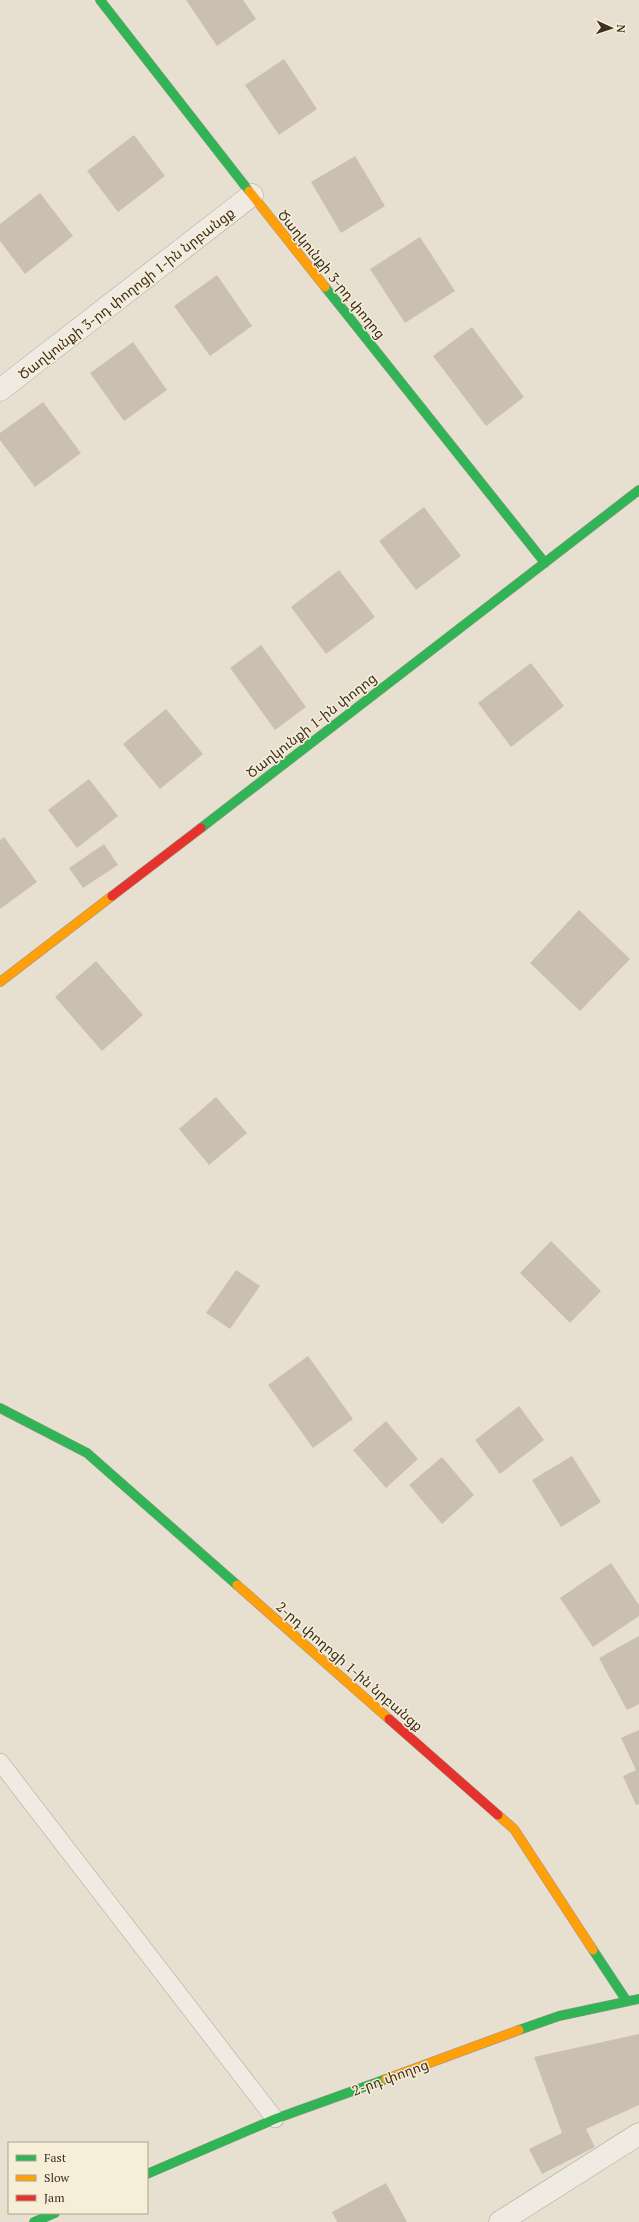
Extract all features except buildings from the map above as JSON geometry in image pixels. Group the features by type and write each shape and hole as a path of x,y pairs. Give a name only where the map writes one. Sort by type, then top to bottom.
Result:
{"street":[{"name":"Ծաղկունքի 3-րդ փողոց","path":"100,0 252,195 545,563"},
{"name":"Ծաղկունքի 3-րդ փողոցի 1-ին նրբանցք","path":"0,390 252,195"},
{"name":"Ծաղկունքի 1-ին փողոց","path":"0,982 639,490"},
{"name":"2-րդ փողոցի 1-ին նրբանցք","path":"0,1408 87,1453 514,1829 626,2000"},
{"name":"2-րդ փողոց","path":"148,2174 275,2119 559,2016 626,2000 639,1999"},
{"path":"500,2222 636,2142"},
{"path":"34,2222 53,2214"}],"lane":[{"path":"0,1762 275,2119"}],"traffic: fast":[{"path":"100,0 249,191"},
{"path":"325,287 545,563"},
{"path":"201,828 639,490"},
{"path":"0,1408 87,1453 237,1585"},
{"path":"593,1950 626,2000"},
{"path":"519,2030 559,2016 639,1999"},
{"path":"148,2174 275,2119 386,2079"},
{"path":"34,2222 53,2214"}],"traffic: slow":[{"path":"249,191 325,287"},
{"path":"0,982 112,896"},
{"path":"237,1585 389,1719"},
{"path":"498,1815 514,1829 593,1950"},
{"path":"386,2079 519,2030"}],"traffic: jam":[{"path":"112,896 201,828"},
{"path":"389,1719 498,1815"}]}
